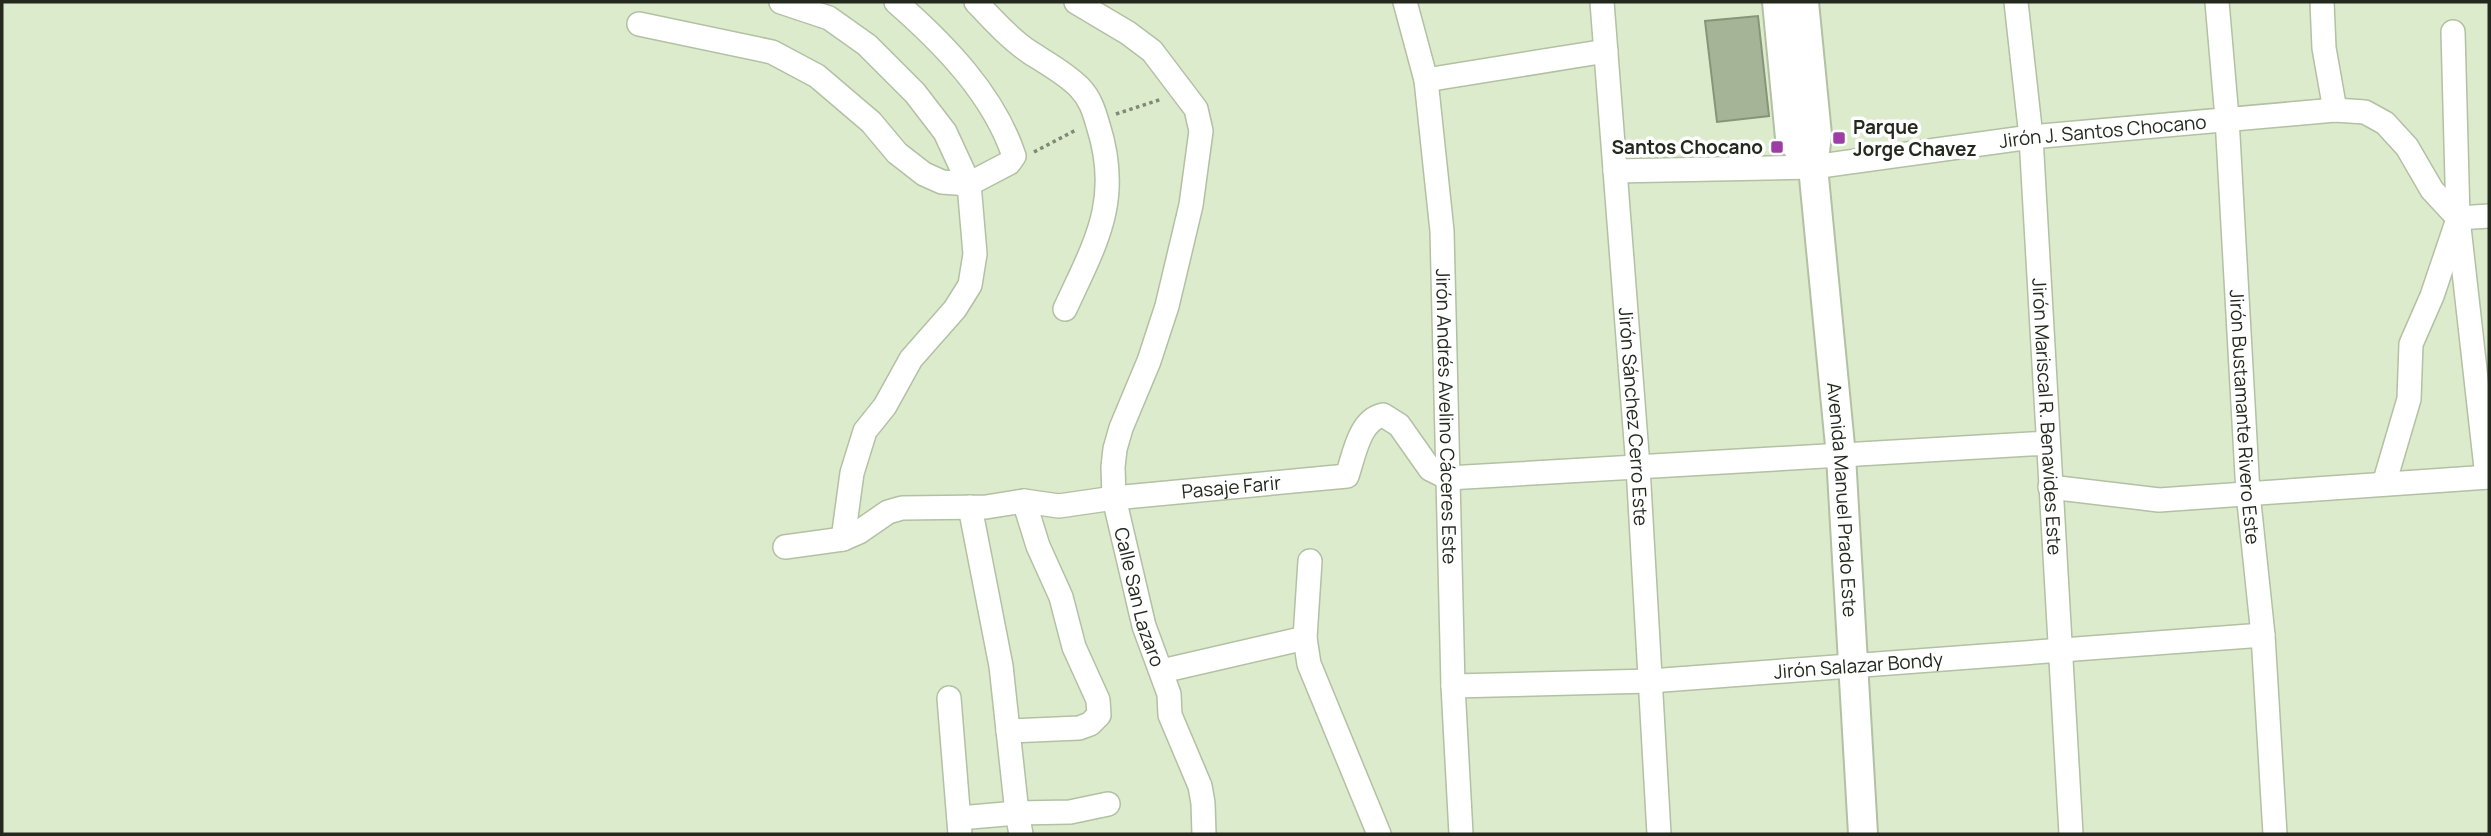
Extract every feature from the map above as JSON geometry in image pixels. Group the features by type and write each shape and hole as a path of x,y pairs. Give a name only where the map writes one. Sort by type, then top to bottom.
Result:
{"street":[{"path":"781,2 829,18 867,45 915,93 945,132 970,184 975,254 970,285 955,309 911,359 885,406 865,430 852,473 843,538"},
{"path":"639,24 772,52 817,76 872,122 897,153 923,174 942,182 970,184 1009,163 1014,156 1001,122 959,63 896,2"},
{"path":"976,2 1029,52 1061,71 1082,89 1092,104 1106,150 1108,201 1096,243 1065,309"},
{"name":"Calle San Lazaro","path":"1076,2 1128,33 1152,51 1196,109 1201,131 1191,205 1167,306 1115,449 1114,498 1144,626 1168,694 1170,715 1200,786 1204,834"},
{"name":"Jirón Andrés Avelino Cáceres Este","path":"1405,2 1426,80 1442,231 1453,686 1461,834"},
{"name":"Jirón Sánchez Cerro Este","path":"1602,2 1638,467 1659,834"},
{"path":"1777,2 1790,138 1813,167"},
{"name":"Avenida Manuel Prado Este","path":"1804,2 1817,135 1813,167 1841,456 1863,834"},
{"name":"Jirón Mariscal R. Benavides Este","path":"2016,2 2031,137 2071,834"},
{"name":"Jirón Bustamante Rivero Este","path":"2217,2 2227,118 2248,493 2263,635 2275,834"},
{"path":"2322,2 2324,48 2335,110"},
{"path":"2050,488 2159,500 2488,477 2458,218 2453,32"},
{"path":"1426,80 1606,51"},
{"name":"Jirón J. Santos Chocano","path":"1615,171 1813,167 2031,137 2335,110 2365,112 2385,123 2407,147 2432,190 2458,218"},
{"path":"2458,218 2489,216"},
{"path":"2384,484 2409,399 2411,344 2432,296 2458,218"},
{"name":"Pasaje Farir","path":"785,547 843,538 859,532 888,512 902,508 970,508 1024,501 1059,506 1114,498 1347,477 1366,425 1373,417 1383,415 1399,425 1430,469 1448,478"},
{"path":"1448,478 2048,443"},
{"path":"1008,732 1079,729 1090,724 1099,715 1098,699 1074,647 1060,597 1038,546 1024,501"},
{"path":"970,508 1001,666 1019,823"},
{"path":"1310,561 1305,638 1309,664 1379,834"},
{"name":"Jirón Salazar Bondy","path":"1453,686 1650,681 2263,635"},
{"path":"1161,671 1305,638"},
{"path":"949,698 960,826 1019,823 1108,804"}],"building":[{"path":"1758,16 1769,116 1717,122 1705,21"}],"place":[{"name":"Parque Jorge Chavez","path":"1839,138"},
{"name":"Santos Chocano","path":"1777,147"}]}
